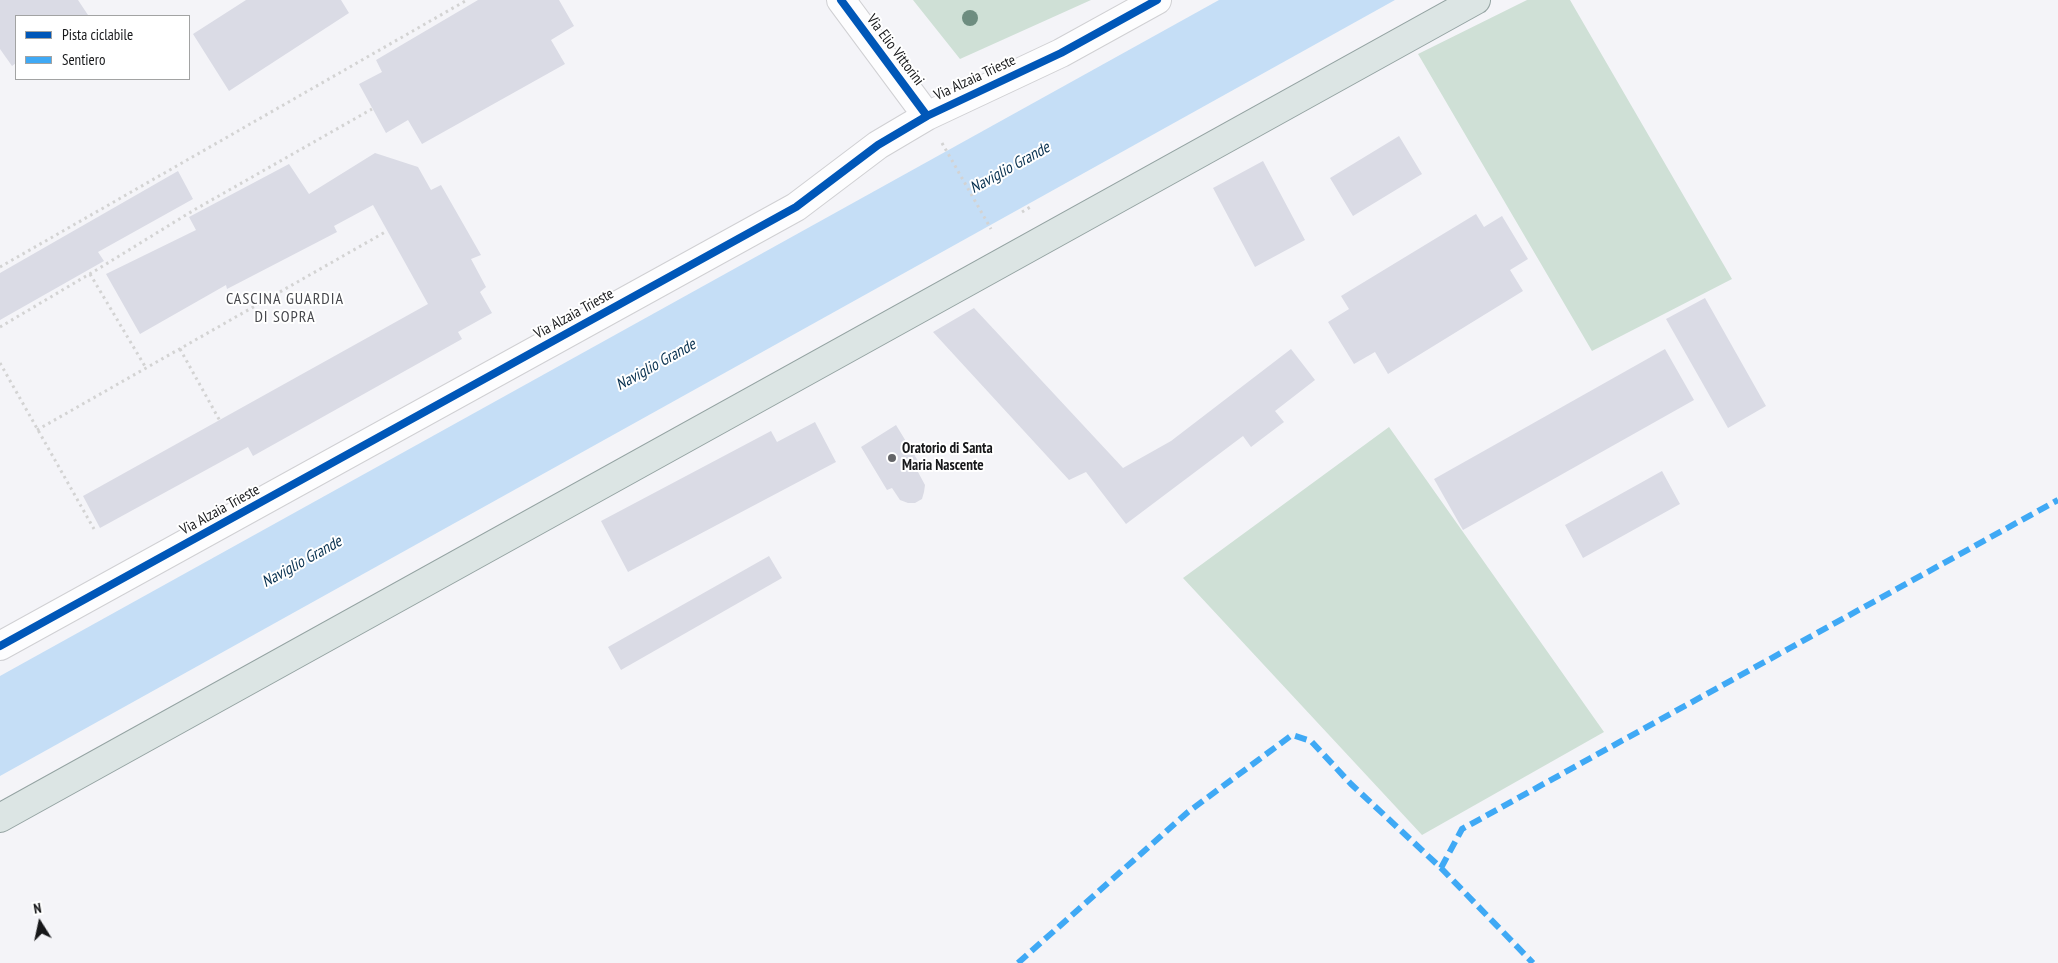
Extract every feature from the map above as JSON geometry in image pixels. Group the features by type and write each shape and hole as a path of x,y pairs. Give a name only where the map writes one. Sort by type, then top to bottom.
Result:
{"main road":[{"path":"0,818 1476,0"}],"street":[{"name":"Via Elio Vittorini","path":"841,0 933,127"},
{"name":"Via Alzaia Trieste","path":"0,646 796,207 878,145 933,127 1060,53 1157,0"}],"path":[{"path":"0,266 467,0"},
{"path":"0,327 194,210 372,109"},
{"path":"933,127 991,229"},
{"path":"1020,213 1032,206"},
{"path":"37,430 388,231"},
{"path":"90,274 146,368"},
{"path":"180,349 220,420"},
{"path":"0,363 94,529"}],"green space":[{"path":"913,0 1091,0 960,59"},
{"path":"1527,0 1570,0 1732,279 1592,351 1418,54"},
{"path":"1389,427 1604,732 1422,835 1183,578"}],"water":[{"name":"Naviglio Grande","path":"1219,0 1395,0 0,776 0,676"}],"building":[{"path":"0,0 78,0 88,15 15,15 15,64 12,66 0,49"},
{"path":"246,0 341,0 349,13 229,91 193,34"},
{"path":"478,0 559,0 574,26 551,40 565,64 422,144 408,120 386,133 359,84 382,72 376,60"},
{"path":"1399,136 1422,174 1353,216 1330,178"},
{"path":"375,153 418,167 431,190 441,185 481,255 471,259 486,287 480,292 492,313 458,332 462,339 253,456 248,447 100,528 83,496 428,304 373,205 334,226 337,232 227,289 226,285 140,334 106,274 196,230 189,217 289,164 309,194"},
{"path":"1263,161 1305,240 1255,267 1213,188"},
{"path":"178,171 193,199 98,252 104,261 0,320 0,273"},
{"path":"1476,214 1484,227 1502,216 1528,259 1510,270 1523,291 1388,374 1375,352 1354,364 1328,322 1349,309 1341,296"},
{"path":"1705,298 1766,406 1728,428 1666,319"},
{"path":"974,308 1123,468 1171,441 1291,349 1315,380 1275,411 1284,422 1251,447 1243,436 1126,524 1086,472 1069,480 933,332"},
{"path":"1665,349 1694,400 1463,530 1434,479"},
{"path":"815,422 836,462 628,572 601,521 771,431 777,442"},
{"name":"Oratorio di Santa Maria Nascente","path":"896,425 923,469 918,472 925,485 924,492 922,499 915,503 900,500 892,488 887,490 861,447"},
{"path":"1662,471 1680,504 1583,558 1565,525"},
{"path":"769,556 782,578 621,670 608,647"}],"marked path":[{"path":"1441,868 1462,829 2058,500"},
{"path":"1018,963 1188,812 1292,735 1311,741 1351,784 1441,868 1533,963"}],"cycle path":[{"path":"841,0 927,116"},
{"path":"0,646 796,207 878,145 927,116 1061,53 1157,0"}],"place":[{"name":"Oratorio di Santa Maria Nascente","path":"892,458"}],"district":[{"name":"CASCINA GUARDIA DI SOPRA","path":"285,308"}]}
